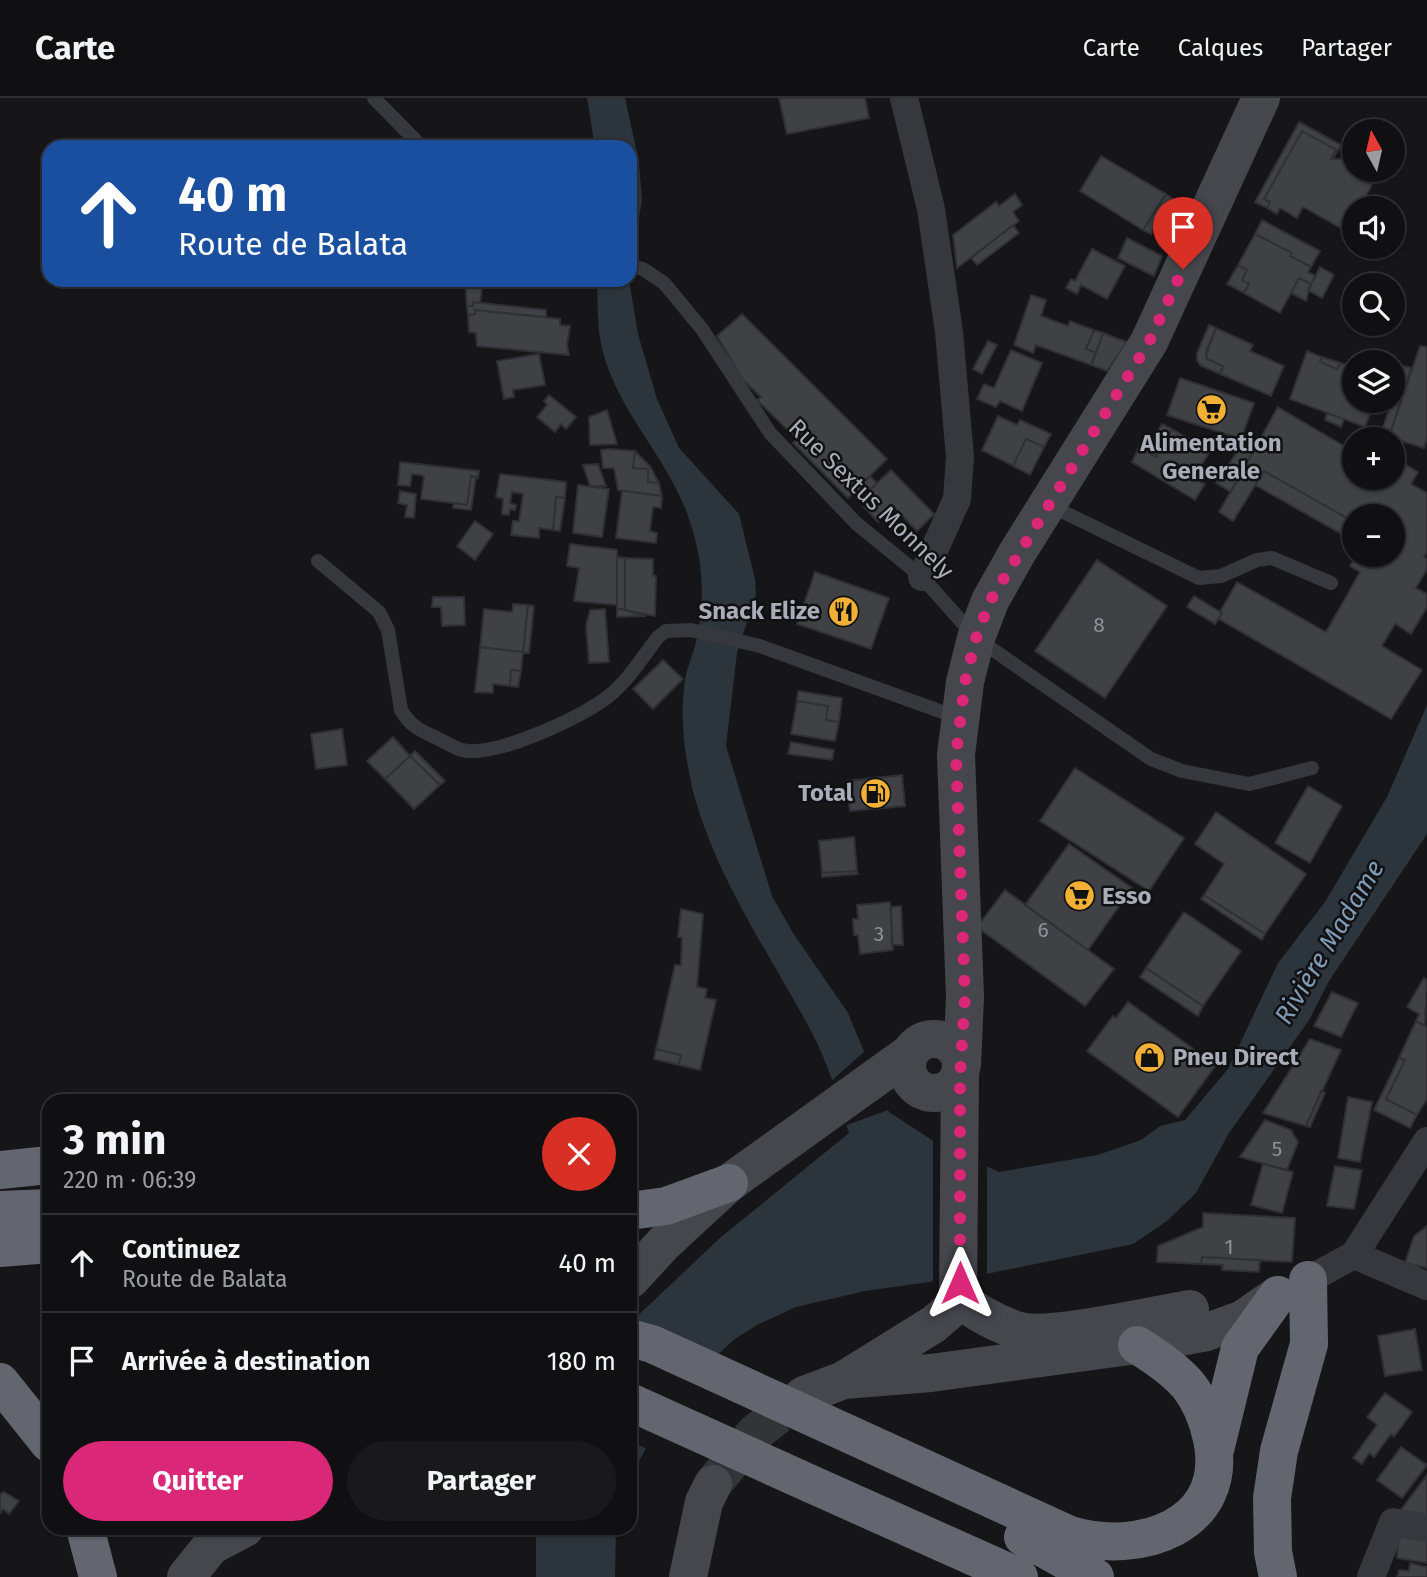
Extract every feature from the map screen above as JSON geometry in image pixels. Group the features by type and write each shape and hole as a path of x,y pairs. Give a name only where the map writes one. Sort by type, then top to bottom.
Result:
{"highway":[{"path":"0,1170 42,1166"},
{"path":"637,1210 666,1206 729,1183"},
{"path":"0,1210 42,1208"},
{"path":"0,1248 42,1245"},
{"path":"1214,1451 1240,1348 1293,1288"},
{"path":"1278,1577 1273,1552 1272,1498 1279,1451 1309,1344 1293,1288"},
{"path":"637,1340 652,1344 1095,1577"},
{"path":"637,1355 844,1444 1070,1535 1108,1543 1149,1538 1170,1531 1187,1519 1203,1499 1215,1466 1209,1426 1188,1386 1156,1356 1137,1345"},
{"path":"0,1382 42,1434"},
{"path":"637,1405 1019,1577"},
{"path":"637,1419 811,1484"},
{"path":"87,1535 98,1577"}],"main road":[{"path":"804,1395 844,1380 934,1324 949,1311 959,1291 961,1070 965,997 955,795 959,718 976,638 990,601 1149,342 1261,98"},
{"path":"916,1047 946,1003 960,934"},
{"path":"637,1272 664,1243 729,1183 879,1077 916,1047 932,1039 949,1042 960,1056 961,1070"},
{"path":"959,1291 991,1320 1022,1332 1040,1332 1293,1288"},
{"path":"844,1380 931,1373 1137,1345 1220,1329 1243,1319 1293,1288"},
{"path":"688,1577 704,1502 713,1484"},
{"path":"186,1577 211,1546 232,1535"}],"street":[{"path":"904,98 931,209 949,332 960,457 957,499 922,578"},
{"path":"1293,1288 1354,1255 1427,1141"},
{"path":"1354,1255 1427,1286"},
{"path":"1371,1577 1393,1522 1427,1528"}],"lane":[{"path":"374,98 415,140"},
{"name":"Rue Sextus Monnely","path":"637,269 664,283 702,329 770,432 856,523 922,578 976,638 1151,759 1182,771 1249,784 1312,768"},
{"path":"1048,505 1199,578 1221,576 1257,560 1272,558 1331,583"},
{"path":"318,561 379,612 388,630 401,710 412,727 462,750 505,747 602,701 619,688 666,631 691,630 760,646 959,718"}],"water":[{"path":"587,98 625,98 634,140 594,140"},
{"path":"637,153 639,162 642,200 637,230"},
{"name":"Rivière Madame","path":"597,287 630,287 638,334 657,399 679,448 739,514 755,579 756,594 737,653 726,746 772,896 793,933 848,1013 889,1112 938,1144 999,1172 1098,1155 1141,1140 1160,1126 1185,1120 1228,1069 1278,963 1325,902 1387,797 1427,705 1427,834 1329,981 1309,1020 1229,1133 1196,1193 1167,1221 1133,1244 986,1274 865,1291 796,1307 757,1325 735,1339 688,1381 654,1432 637,1465 637,1316 720,1238 849,1133 822,1054 728,882 714,851 692,787 685,750 683,713 687,670 696,642 701,612 702,582 698,552 681,498 616,387 606,363 599,331"},
{"path":"536,1535 616,1535 615,1577 536,1577"}],"pier":[{"path":"866,1050 891,1109 844,1126 829,1083"},
{"path":"933,1136 987,1163 987,1277 933,1285"},
{"path":"637,1327 716,1361 690,1383 649,1450 637,1444"}],"building":[{"path":"779,98 865,98 869,118 787,134"},
{"path":"1299,122 1341,145 1332,160 1336,150 1302,131 1264,199 1270,202 1267,208 1255,202"},
{"path":"1302,131 1336,150 1331,159 1342,159 1342,182 1367,182 1372,185 1366,196 1342,196 1342,229 1303,207 1297,218 1280,208 1277,214 1267,208 1270,202 1264,199"},
{"path":"1101,156 1166,194 1143,230 1080,191"},
{"path":"1015,194 1022,205 1013,212 1019,221 957,268 953,235 996,202 999,206"},
{"path":"1166,194 1173,199 1151,234 1143,230"},
{"path":"1262,220 1320,251 1311,267 1290,256 1292,253 1255,234"},
{"path":"1013,225 1019,233 977,265 971,258"},
{"path":"1255,234 1292,253 1290,256 1311,267 1308,272 1316,276 1311,284 1299,278 1280,313 1244,293 1249,284 1242,280 1247,270 1238,265"},
{"path":"1127,238 1162,256 1154,276 1118,258"},
{"path":"1092,249 1125,266 1107,299 1081,285 1077,294 1066,288 1071,279 1075,281"},
{"path":"1238,265 1247,270 1242,280 1249,284 1244,293 1227,284"},
{"path":"1320,267 1334,275 1322,298 1308,290"},
{"path":"1299,278 1311,284 1306,301 1291,293"},
{"path":"466,287 482,287 480,303 473,302 473,306 467,306"},
{"path":"1031,295 1046,300 1041,316 1068,326 1070,321 1094,330 1086,349 1096,353 1091,365 1036,345 1033,353 1014,345"},
{"path":"473,302 546,310 546,317 475,310 475,314 468,315 467,306 473,306"},
{"path":"475,310 560,319 560,325 570,326 567,345 569,355 477,346 476,333 469,332 468,315 475,314"},
{"path":"742,314 887,459 848,498 793,443 797,439 757,400 761,397 743,380 717,336"},
{"path":"1209,325 1216,328 1206,355 1207,359 1223,366 1220,374 1201,366 1197,360 1197,353"},
{"path":"1216,328 1253,345 1250,351 1284,366 1271,396 1220,374 1223,366 1207,359 1206,352"},
{"path":"1094,330 1103,333 1096,353 1086,349"},
{"path":"1103,333 1127,342 1107,371 1091,365"},
{"path":"988,341 997,345 982,374 973,369"},
{"path":"1420,346 1427,347 1427,438 1424,448 1405,442 1405,427 1392,427 1397,413 1405,413 1405,390"},
{"path":"1011,350 1042,363 1022,411 1000,401 996,407 977,399 984,384 994,388"},
{"path":"1307,351 1322,357 1320,362 1337,369 1342,363 1342,413 1370,413 1365,427 1290,399"},
{"path":"539,354 545,385 513,390 514,397 504,399 497,361"},
{"path":"1322,357 1341,363 1337,369 1320,362"},
{"path":"1405,366 1411,368 1405,387"},
{"name":"Alimentation Generale","path":"1180,378 1254,403 1241,439 1167,415"},
{"path":"549,395 576,417 566,429 561,424 555,432 537,417 547,405 544,401"},
{"path":"1278,407 1342,445 1342,490 1405,490 1405,464 1418,472 1411,484 1427,493 1427,552 1424,557 1427,559 1427,569 1416,588 1427,594 1427,607 1411,634 1395,624 1382,646 1422,670 1391,719 1219,619 1222,613 1220,612 1237,582 1326,632 1360,572 1352,567 1405,567 1405,504 1342,504 1342,515 1264,471 1233,521 1219,512"},
{"path":"607,410 617,444 590,445 589,417"},
{"path":"1327,413 1344,419 1341,427 1325,420"},
{"path":"1388,413 1397,413 1392,427 1383,427"},
{"path":"998,416 1017,425 1020,420 1051,434 1044,447 1026,439 1013,466 982,450"},
{"path":"1162,424 1172,429 1156,457 1146,451"},
{"path":"1172,429 1210,451 1194,478 1205,484 1195,500 1132,462 1139,447 1156,457"},
{"path":"1026,439 1044,447 1030,475 1013,466"},
{"path":"1241,446 1254,450 1231,492 1216,483"},
{"path":"601,450 635,451 633,468 648,469 648,482 659,483 662,496 618,490 614,468 603,468"},
{"path":"635,451 650,466 659,483 648,482 648,469 633,468"},
{"path":"400,462 479,471 478,478 471,476 467,505 421,499 424,476 412,474 410,486 398,485"},
{"path":"598,464 606,486 590,486 583,465"},
{"path":"891,470 934,514 917,531 894,507 878,522 864,507 868,505 861,498"},
{"path":"1264,471 1342,515 1342,534 1255,485"},
{"path":"500,474 566,482 565,498 556,497 553,530 539,528 539,538 511,535 513,521 519,521 523,494 512,492 510,503 516,505 515,510 510,509 509,515 502,514 503,499 496,497"},
{"path":"471,476 476,477 471,510 453,508 454,503 467,505"},
{"path":"870,476 877,483 861,498 854,491"},
{"path":"578,485 609,489 602,537 573,533"},
{"path":"400,491 416,494 414,518 405,517 407,505 398,503"},
{"path":"622,491 662,496 661,508 653,507 650,531 657,533 656,543 616,538"},
{"path":"556,497 565,498 560,531 553,530"},
{"path":"475,521 493,534 475,560 457,546"},
{"path":"570,544 617,550 617,605 574,601 579,568 567,566"},
{"path":"617,557 625,558 625,610 617,608"},
{"path":"625,558 653,559 653,576 656,576 655,616 625,610"},
{"path":"1097,560 1167,606 1105,698 1035,651"},
{"name":"Snack Elize","path":"815,572 889,598 871,649 797,624"},
{"path":"1194,596 1222,613 1215,624 1187,607"},
{"path":"433,597 464,597 465,625 442,626 441,607 432,607"},
{"path":"513,604 528,605 523,652 480,647 484,609 512,612"},
{"path":"528,605 534,606 529,653 523,652"},
{"path":"617,608 642,615 646,616 617,617"},
{"path":"605,609 609,662 589,663 586,626 590,610"},
{"path":"480,647 523,652 521,671 511,670 510,686 493,684 493,693 475,692"},
{"path":"663,660 683,679 653,709 633,689"},
{"path":"511,670 521,671 518,687 510,686"},
{"path":"798,691 842,698 839,722 826,720 828,706 797,701"},
{"path":"797,701 828,706 826,720 839,722 835,741 791,734"},
{"path":"342,729 347,765 316,769 311,734"},
{"path":"393,737 410,756 385,779 367,761"},
{"path":"791,742 834,750 832,760 788,754"},
{"path":"415,751 445,781 440,785 410,756"},
{"path":"410,756 440,785 414,809 385,779"},
{"path":"1075,768 1184,838 1149,891 1040,821"},
{"name":"Total","path":"902,775 905,806 850,811 847,781"},
{"path":"1308,786 1342,806 1310,863 1275,843"},
{"path":"1216,812 1306,874 1265,934 1204,895 1224,864 1195,844"},
{"path":"854,837 857,871 822,873 819,841"},
{"name":"Esso","path":"1069,844 1132,888 1088,950 1025,905"},
{"path":"857,871 858,874 822,877 822,873"},
{"path":"1005,890 1114,969 1085,1006 977,927"},
{"path":"1204,895 1265,934 1262,940 1201,899"},
{"path":"890,902 893,950 860,954 858,935 854,935 853,919 858,919 857,905"},
{"path":"901,906 903,945 892,945 891,907"},
{"path":"681,909 703,914 697,987 707,989 705,998 716,1000 700,1070 679,1065 681,1055 656,1049 675,965 681,965 682,938 678,937"},
{"path":"1184,912 1241,951 1203,1006 1146,968"},
{"path":"1146,968 1203,1006 1198,1016 1140,977"},
{"path":"1424,978 1427,980 1425,1026 1416,1021 1419,1014 1407,1007"},
{"path":"1332,992 1358,1003 1341,1037 1314,1026"},
{"name":"Pneu Direct","path":"1128,1002 1216,1065 1178,1117 1087,1051 1113,1016 1116,1018"},
{"path":"1416,1021 1427,1027 1427,1099 1417,1115 1386,1099 1405,1060 1399,1058"},
{"path":"1310,1039 1341,1050 1306,1126 1263,1113"},
{"path":"656,1049 681,1055 679,1065 654,1059"},
{"path":"1399,1058 1405,1060 1386,1099 1417,1115 1410,1128 1374,1110"},
{"path":"1321,1091 1325,1093 1310,1127 1306,1126"},
{"path":"1348,1097 1372,1102 1360,1162 1338,1158"},
{"path":"1265,1120 1291,1130 1298,1142 1287,1170 1240,1157"},
{"path":"1263,1164 1293,1172 1282,1213 1251,1205"},
{"path":"1335,1166 1362,1170 1354,1209 1327,1206"},
{"path":"1203,1213 1295,1218 1292,1262 1202,1257 1201,1264 1157,1262 1158,1246 1203,1227"},
{"path":"1427,1226 1427,1268 1405,1263 1414,1236"},
{"path":"1202,1257 1260,1260 1259,1272 1222,1270 1223,1265 1201,1264"},
{"path":"1415,1329 1422,1370 1385,1376 1378,1336"},
{"path":"1385,1393 1412,1412 1394,1437 1391,1434 1374,1457 1369,1453 1362,1464 1353,1458 1377,1425 1367,1417"},
{"path":"1401,1447 1427,1465 1402,1498 1377,1480"},
{"path":"1427,1475 1427,1516 1397,1515"},
{"path":"4,1492 19,1501 9,1514 3,1509 0,1513 0,1494"},
{"path":"1399,1531 1427,1535 1427,1563 1397,1558"},
{"path":"1410,1563 1427,1567 1427,1577 1397,1577 1399,1570 1409,1571"}],"tunnel":[{"path":"713,1484 755,1433 804,1395"}],"place":[{"name":"Alimentation Generale","path":"1211,409"},
{"name":"Snack Elize","path":"843,611"},
{"name":"Total","path":"876,793"},
{"name":"Esso","path":"1079,896"},
{"name":"Pneu Direct","path":"1150,1057"}],"route":[{"path":"960,1283 960,1076 965,997 955,795 959,718 965,682 976,638 990,601 1017,553 1149,342 1183,269"}]}
